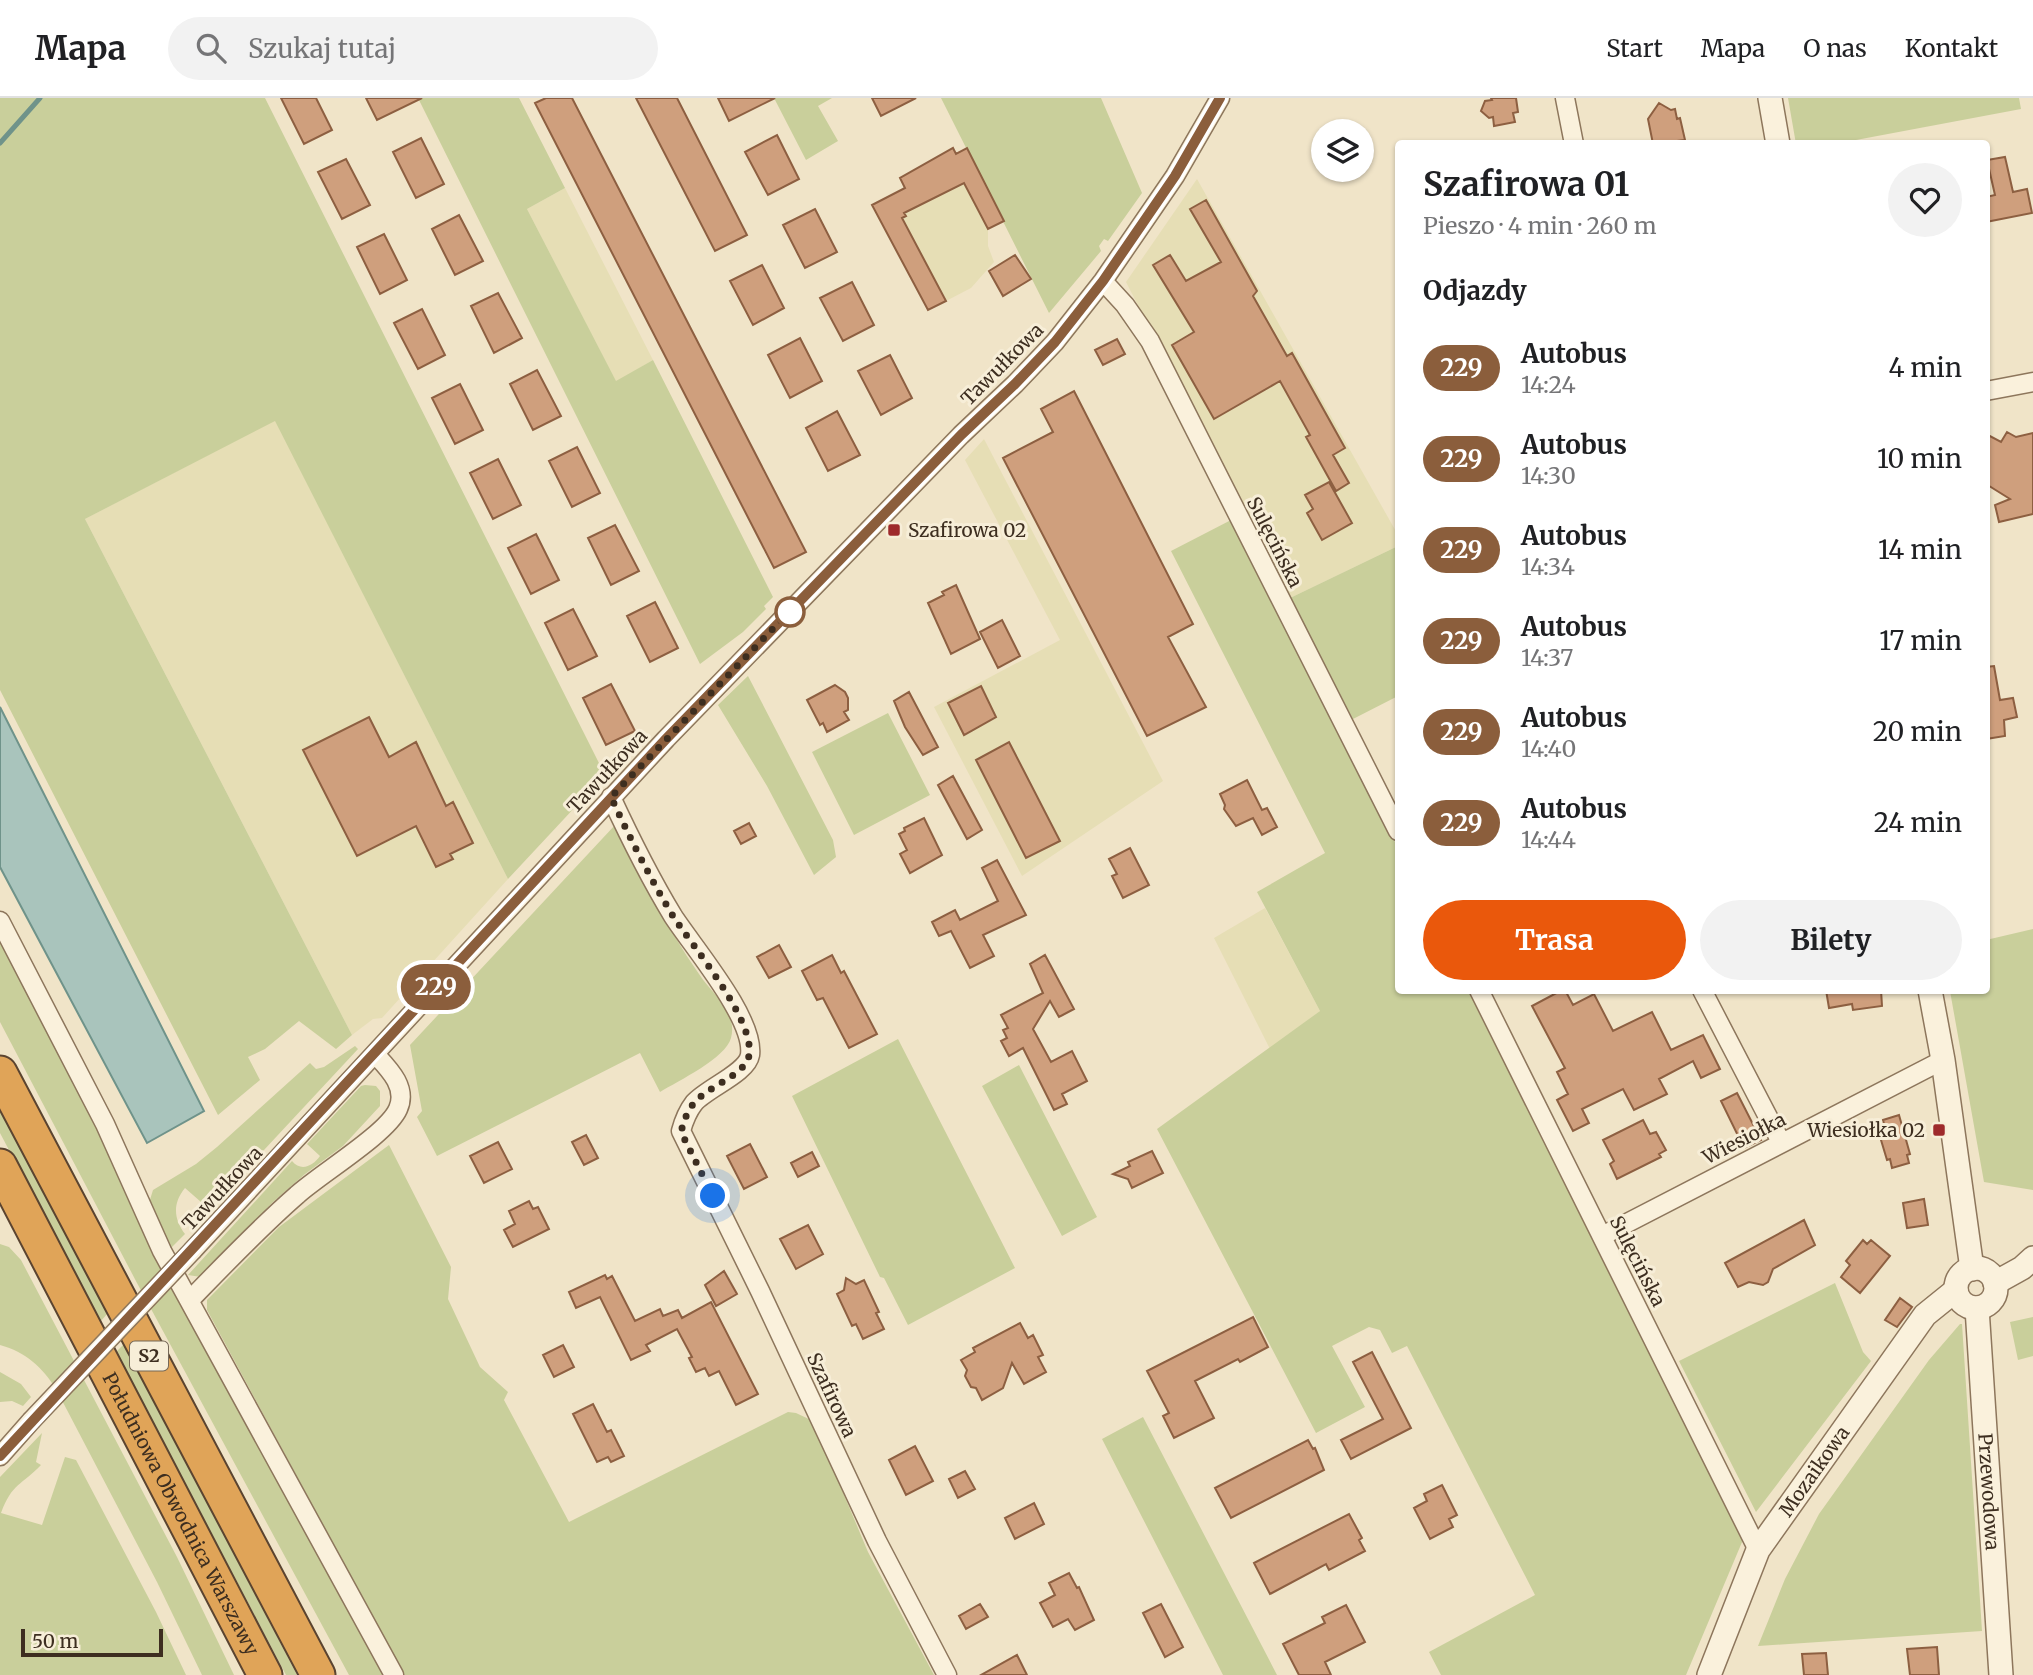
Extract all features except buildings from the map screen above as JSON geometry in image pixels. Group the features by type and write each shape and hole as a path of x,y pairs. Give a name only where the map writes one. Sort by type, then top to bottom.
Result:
{"highway":[{"name":"S2","path":"0,1073 318,1675"},
{"name":"Południowa Obwodnica Warszawy","path":"0,1166 265,1675"}],"street":[{"name":"Tawułkowa","path":"0,1456 611,797 961,435 1055,342 1103,281 1175,176 1220,98"},
{"path":"1565,98 1573,140"},
{"path":"1770,98 1777,140"},
{"name":"Sulęcińska","path":"1103,281 1125,304 1150,341 1395,825"},
{"path":"1990,390 2033,382"},
{"name":"Szafirowa","path":"611,797 648,873 674,917 731,1000 743,1025 750,1052 746,1066 695,1101 685,1116 681,1132 760,1291 877,1541 947,1675"},
{"path":"0,921 106,1124 136,1189 149,1225 394,1675"},
{"name":"Sulęcińska","path":"1481,994 1758,1550"},
{"path":"1704,994 1781,1142"},
{"path":"1931,994 1943,1060 1972,1269"},
{"path":"190,1300 298,1193 386,1126 399,1108 399,1087 394,1075 374,1054"},
{"name":"Wiesiołka","path":"1602,1236 1943,1060"},
{"path":"1995,1283 2022,1268 2033,1258"},
{"path":"1972,1269 1986,1271 1995,1283 1993,1299 1986,1306 1977,1308 1963,1303 1956,1290 1960,1276 1972,1269"},
{"name":"Mozaikowa","path":"1709,1675 1758,1550 1925,1315 1956,1290"},
{"name":"Przewodowa","path":"1977,1308 2001,1675"}],"shaded area":[{"path":"953,148 956,154 967,148 1004,221 988,230 988,246 994,262 971,288 946,301 872,205 905,188 900,178"},
{"path":"1197,179 1395,530 1395,547 1288,599 1126,282"},
{"path":"565,188 653,360 616,382 527,209"},
{"path":"275,420 508,879 382,1018 373,1019 352,1035 85,519"},
{"path":"984,439 1163,781 1022,876 934,707 1060,640 965,460"},
{"path":"1265,908 1320,1011 1270,1049 1214,938"}],"green space":[{"path":"0,98 265,98 605,775 508,879 275,421 85,519 352,1035 336,1049 299,1021 265,1049 248,1057 260,1080 218,1115 0,690"},
{"path":"418,98 519,98 565,188 527,209 616,381 653,360 773,597 764,606 766,609 743,632 700,664"},
{"path":"774,98 832,98 818,106 838,141 806,160"},
{"path":"941,98 1101,98 1142,193 1108,241 1104,239 1099,246 1101,251 1049,313"},
{"path":"1788,98 2019,98 2021,109 1856,140 1795,140"},
{"path":"1233,519 1395,842 1395,994 1472,994 1745,1535 1686,1675 1441,1675 1429,1652 1535,1595 1407,1346 1392,1353 1380,1330 1369,1327 1332,1346 1365,1407 1316,1433 1157,1129 1320,1011 1257,892 1325,853 1171,551"},
{"path":"1395,547 1395,698 1353,719 1288,599"},
{"path":"748,676 833,840 836,857 814,875 767,786 718,705"},
{"path":"888,713 930,795 854,835 812,752"},
{"path":"616,824 676,938 731,1020 731,1038 727,1046 711,1061 660,1092 640,1053 437,1156 417,1117 422,1111 410,1045"},
{"path":"2033,929 2033,1190 1984,1182 1951,994 1990,994 1990,939"},
{"path":"0,939 117,1166 159,1261 384,1675 349,1675 137,1283 0,1022"},
{"path":"898,1039 1015,1268 908,1325 884,1278 880,1277 792,1096"},
{"path":"355,1046 358,1049 209,1209 185,1188 178,1200 176,1211 185,1234 169,1250 149,1203 153,1190 196,1164 310,1063 316,1069 324,1067"},
{"path":"1019,1065 1097,1217 1062,1236 982,1086"},
{"path":"361,1086 376,1086 380,1091 380,1106 343,1146 273,1202 201,1277 188,1275 292,1161 303,1167 317,1160 320,1156 307,1144"},
{"path":"0,1109 108,1313 100,1322 0,1133"},
{"path":"389,1145 451,1267 448,1299 480,1367 508,1392 504,1400 569,1522 788,1412 796,1413 813,1421 868,1552 934,1675 404,1675 207,1310 207,1300 279,1227"},
{"path":"0,1244 9,1247 21,1260 177,1557 234,1675 202,1675 157,1582 56,1389 32,1361 0,1345"},
{"path":"1835,1283 1863,1352 1871,1361 1756,1512 1679,1361"},
{"path":"2033,1317 2033,1356 2018,1360 2010,1322"},
{"path":"1960,1324 1982,1631 1758,1646 1785,1579 1819,1514 1929,1360"},
{"path":"124,1344 297,1675 286,1675 116,1352"},
{"path":"0,1372 21,1384 31,1397 23,1406 12,1401 0,1402"},
{"path":"1143,1417 1277,1675 1223,1675 1102,1439"},
{"path":"42,1433 36,1462 41,1465 13,1490 1,1513 42,1525 65,1457 76,1460 186,1675 0,1675 0,1477"}],"water":[{"path":"0,707 204,1111 147,1143 0,867"}],"waterway":[{"path":"0,143 40,98"}],"bus line":[{"name":"229","path":"0,1456 666,739 1055,342 1103,281 1175,176 1220,98"}],"place":[{"name":"Szafirowa 02","path":"894,530"},
{"name":"Wiesiołka 02","path":"1939,1130"}],"route":[{"path":"713,1196 681,1132 685,1116 695,1101 746,1066 750,1052 743,1025 731,1000 674,917 648,873 611,797 791,610 790,612"}]}
